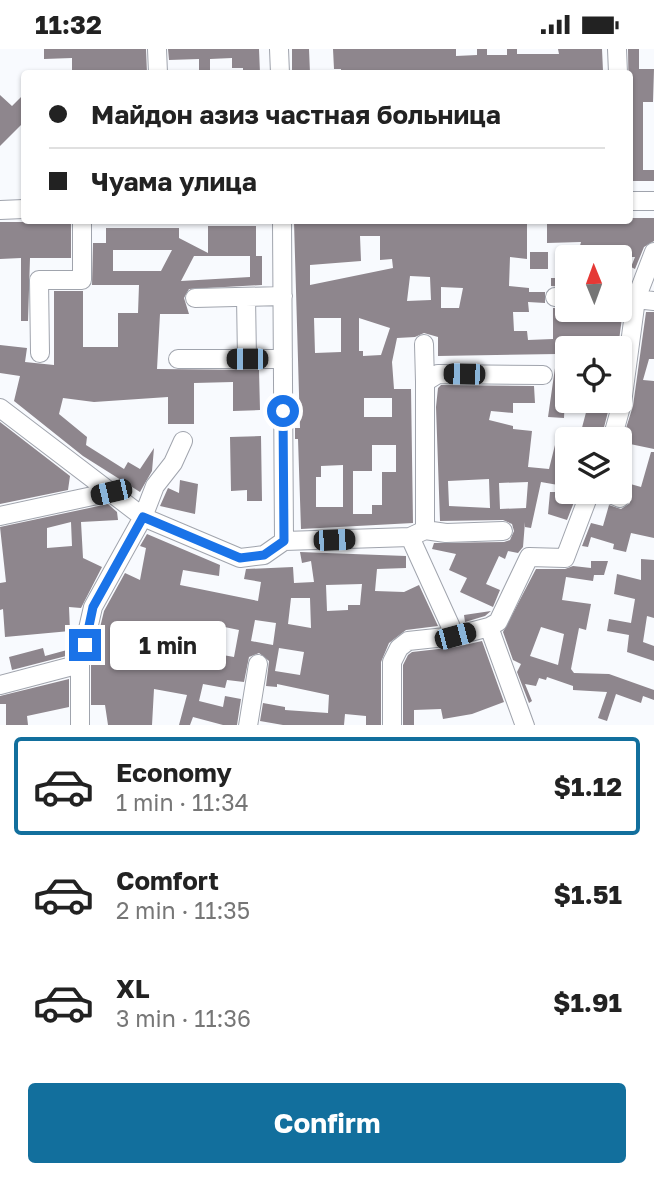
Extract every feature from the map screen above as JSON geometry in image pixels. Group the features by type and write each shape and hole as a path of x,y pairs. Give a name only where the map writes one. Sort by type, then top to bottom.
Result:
{"street":[{"path":"157,49 158,70"},
{"path":"279,49 279,70"},
{"path":"617,49 618,70"},
{"path":"633,201 654,201"},
{"path":"0,209 21,209"},
{"path":"40,353 39,280 82,280 82,224"},
{"path":"282,224 284,541"},
{"path":"615,427 622,403 637,300 654,252"},
{"path":"195,298 282,296"},
{"path":"246,297 247,359"},
{"path":"424,344 425,382 418,533 455,636"},
{"path":"178,359 283,359"},
{"path":"425,382 438,374 543,375"},
{"path":"0,408 68,463 143,517 240,558 264,555 284,541 503,531"},
{"path":"80,725 80,664 93,607 143,517 155,485 173,463 183,441"},
{"path":"0,516 111,492"},
{"path":"392,725 392,662 399,648 408,641 455,636 498,622 530,557 565,558 585,504"},
{"path":"489,627 525,725"},
{"path":"0,685 80,664"},
{"path":"248,725 258,664"}],"building":[{"path":"44,49 146,49 147,70 72,70 72,58 44,59"},
{"path":"168,49 259,49 260,70 232,68 232,58 210,59 210,70 199,70 199,59 169,60"},
{"path":"292,49 309,49 310,70 292,70"},
{"path":"333,49 456,49 456,56 477,55 477,49 487,49 487,55 507,55 507,49 517,49 517,54 559,54 558,49 602,49 603,70 341,70 334,69"},
{"path":"628,49 639,49 639,69 654,69 653,102 643,102 643,170 654,170 654,181 633,181 633,70 628,70"},
{"path":"0,95 12,106 21,97 21,125 0,146"},
{"path":"633,218 654,218 654,241 644,247 635,269 632,268 635,257 632,257 632,245 580,245 581,242 547,243 547,224 633,224"},
{"path":"0,222 71,224 71,258 30,258 28,321 21,321 21,258 0,259"},
{"path":"294,224 527,224 527,259 510,257 509,286 529,288 529,292 545,292 545,303 528,302 529,312 513,312 514,331 527,331 528,340 553,339 553,308 555,322 621,322 620,336 555,336 555,354 438,356 438,337 424,333 415,337 397,338 392,362 394,389 411,389 413,523 301,529 298,439 295,439 295,428 300,428","holes":["360,236 380,236 380,260 392,259 393,268 310,285 310,265 361,261","410,276 430,277 431,300 407,301","441,287 463,288 459,308 441,308","314,318 341,318 341,352 315,353","359,318 390,328 381,355 363,356 363,351 359,351","364,398 392,398 392,417 364,417","372,445 396,445 396,472 382,472 382,505 372,505 372,514 353,514 353,471 372,471","343,465 343,507 316,507 316,477 321,477 321,466"]},
{"path":"208,226 256,226 256,256 262,256 262,285 189,289 184,298 189,314 160,314 157,369 259,370 260,410 233,411 233,382 194,383 194,424 168,424 168,397 94,402 63,398 59,414 87,437 86,445 124,469 128,462 140,469 154,448 152,471 140,492 83,456 14,401 20,376 0,373 0,345 27,348 25,362 54,365 54,291 83,291 83,347 118,347 118,313 138,313 139,285 92,285 93,243 106,243 106,228 179,228 179,238 208,253","holes":["113,250 172,250 161,271 113,271","194,256 250,256 250,277 181,281"]},
{"path":"530,252 548,252 548,269 530,269"},
{"path":"551,278 555,278 555,286 551,286"},
{"path":"646,312 654,312 654,359 649,359 643,380 654,381 654,449 632,444 632,427 626,427 633,406"},
{"path":"555,368 555,413 564,413 564,418 548,417"},
{"path":"441,385 534,386 535,403 513,403 513,413 491,411 489,420 513,426 513,429 532,431 528,467 549,469 555,445 555,484 541,482 531,528 525,527 525,522 523,547 518,553 508,551 505,559 499,556 486,584 500,590 493,607 460,592 467,578 449,570 456,554 432,549 434,543 504,542 510,540 514,531 512,524 503,520 440,521 436,407 438,388","holes":["489,479 490,508 449,506 448,481","528,482 526,508 500,509 499,483"]},
{"path":"586,413 608,413 604,427 582,427"},
{"path":"0,422 70,476 68,490 0,504"},
{"path":"261,436 262,501 247,501 247,490 231,491 230,437"},
{"path":"651,452 654,452 654,538 631,533 626,552 613,549 614,544 591,537 588,547 582,546 591,523 603,526 609,505 621,509 632,504 632,484 641,487"},
{"path":"180,480 198,484 195,514 160,506 168,488 179,493"},
{"path":"550,492 555,492 555,504 573,504 567,520 548,514"},
{"path":"108,504 117,512 118,520 81,522 83,558 102,567 81,608 69,607 70,631 5,637 3,609 0,610 0,583 6,582 0,527","holes":["71,522 72,546 47,548 47,528"]},
{"path":"147,534 220,565 219,576 183,570 180,585 258,601 261,582 244,579 246,569 293,567 294,583 314,582 311,561 302,563 300,552 406,556 406,568 377,569 375,591 404,592 419,585 438,626 406,630 389,643 381,662 381,725 366,725 366,716 345,714 344,725 283,725 260,721 263,703 285,707 285,710 328,713 329,695 277,684 277,687 266,686 269,661 259,653 249,657 244,682 227,680 225,688 203,684 199,701 223,707 225,696 241,699 237,725 223,725 193,717 190,725 179,725 187,695 154,689 152,725 108,725 105,705 91,705 91,665 104,611 125,573 140,580 146,548 140,546","holes":["362,584 360,605 348,605 348,610 327,611 326,585","291,598 310,598 311,628 288,624","255,620 276,623 273,645 251,641","210,624 239,630 234,657 206,652","160,630 182,635 178,657 150,652","279,648 304,652 300,675 275,671"]},
{"path":"641,559 654,560 654,618 647,616 643,642 654,646 654,661 627,652 629,635 607,631 609,619 631,623 635,599 614,594 617,574 641,580"},
{"path":"591,561 608,561 604,575 594,575 593,581 566,577 562,600 591,604 586,630 579,628 571,669 574,673 609,674 654,690 654,700 643,696 641,703 616,694 607,721 598,718 607,692 573,690 573,686 547,677 546,680 539,678 536,686 525,684 532,701 529,703 517,672 521,664 513,660 503,632 536,569 565,569 573,566 591,568","holes":["541,627 564,634 558,665 530,656"]},
{"path":"491,611 485,616 465,622 464,615"},
{"path":"74,641 70,655 12,670 9,657 43,648 45,656 67,650 69,643"},
{"path":"482,641 504,702 472,714 443,719 441,709 414,710 414,725 403,725 403,665 408,655 412,652"},
{"path":"69,679 69,707 27,716 28,725 6,725 6,704 0,704 0,696"}],"route":[{"path":"85,645 93,607 143,517 240,558 264,555 284,541 283,411"}]}
